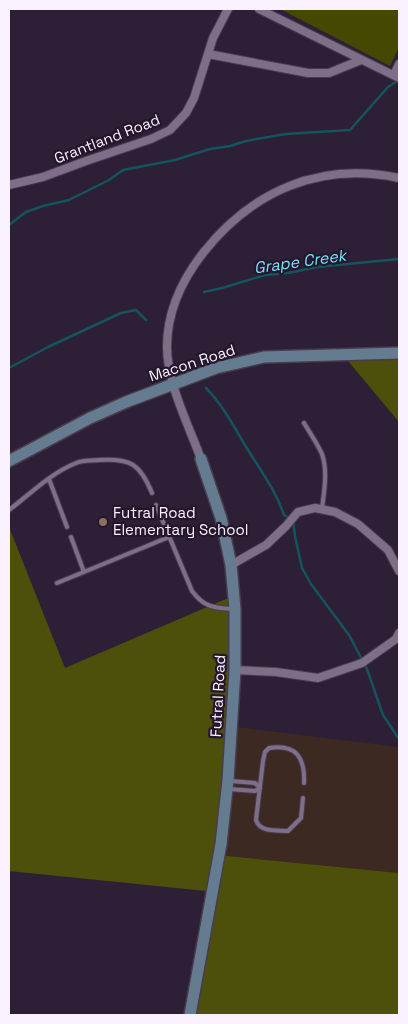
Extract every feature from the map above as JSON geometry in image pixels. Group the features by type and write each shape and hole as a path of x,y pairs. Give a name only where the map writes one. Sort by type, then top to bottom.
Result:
{"street":[{"name":"Grantland Road","path":"9,185 44,178 86,161 151,139 170,130 186,114 194,98 213,38 228,9"},
{"path":"259,9 396,77 399,64"},
{"path":"208,54 308,73 329,73 361,60"},
{"name":"Futral Road","path":"190,1015 219,858 227,785 235,670 235,609 231,566 221,518 169,370 169,328 173,308 190,270 218,234 238,215 277,191 309,180 357,172 399,178"},
{"name":"Macon Road","path":"9,461 76,424 126,402 216,368 264,356 399,353"},
{"path":"231,566 266,545 298,512 315,508 335,512 358,524 388,550 399,571"},
{"path":"235,670 276,672 318,678 362,663 396,639 399,633"}],"lane":[{"path":"304,423 321,453 325,466 322,509"},
{"path":"9,510 49,479 77,462 114,459 136,466 145,476 152,493"},
{"path":"49,479 67,527"},
{"path":"156,505 192,591 201,602 218,608 235,609"},
{"path":"57,583 169,537"},
{"path":"71,538 84,572"},
{"path":"303,798 301,818 288,831 262,829 258,825 256,820 263,760 265,752 269,748 290,749 301,759 305,768 304,783"},
{"path":"227,785 255,783 260,788"},
{"path":"227,785 254,791 260,788"}],"shaded area":[{"path":"280,9 399,9 399,47 390,66"},
{"path":"399,348 399,422 338,349"},
{"path":"9,527 65,668 233,596 236,611 217,855 399,873 399,1015 189,1015 216,892 9,871"},
{"path":"228,726 399,747 399,873 217,855"}],"waterway":[{"path":"9,225 26,212 69,200 109,180 123,170 175,160 210,149 246,141 286,134 350,130 388,87 399,80"},
{"name":"Grape Creek","path":"204,292 265,275 288,273 317,267 399,259"},
{"name":"Grape Creek","path":"9,368 48,347 121,313 136,310 146,320"},
{"path":"206,388 229,418 273,489 284,515 289,518"},
{"path":"293,521 302,568 311,584 349,635 367,669 383,715 399,739"}],"place":[{"name":"Futral Road Elementary School","path":"103,522"}]}
